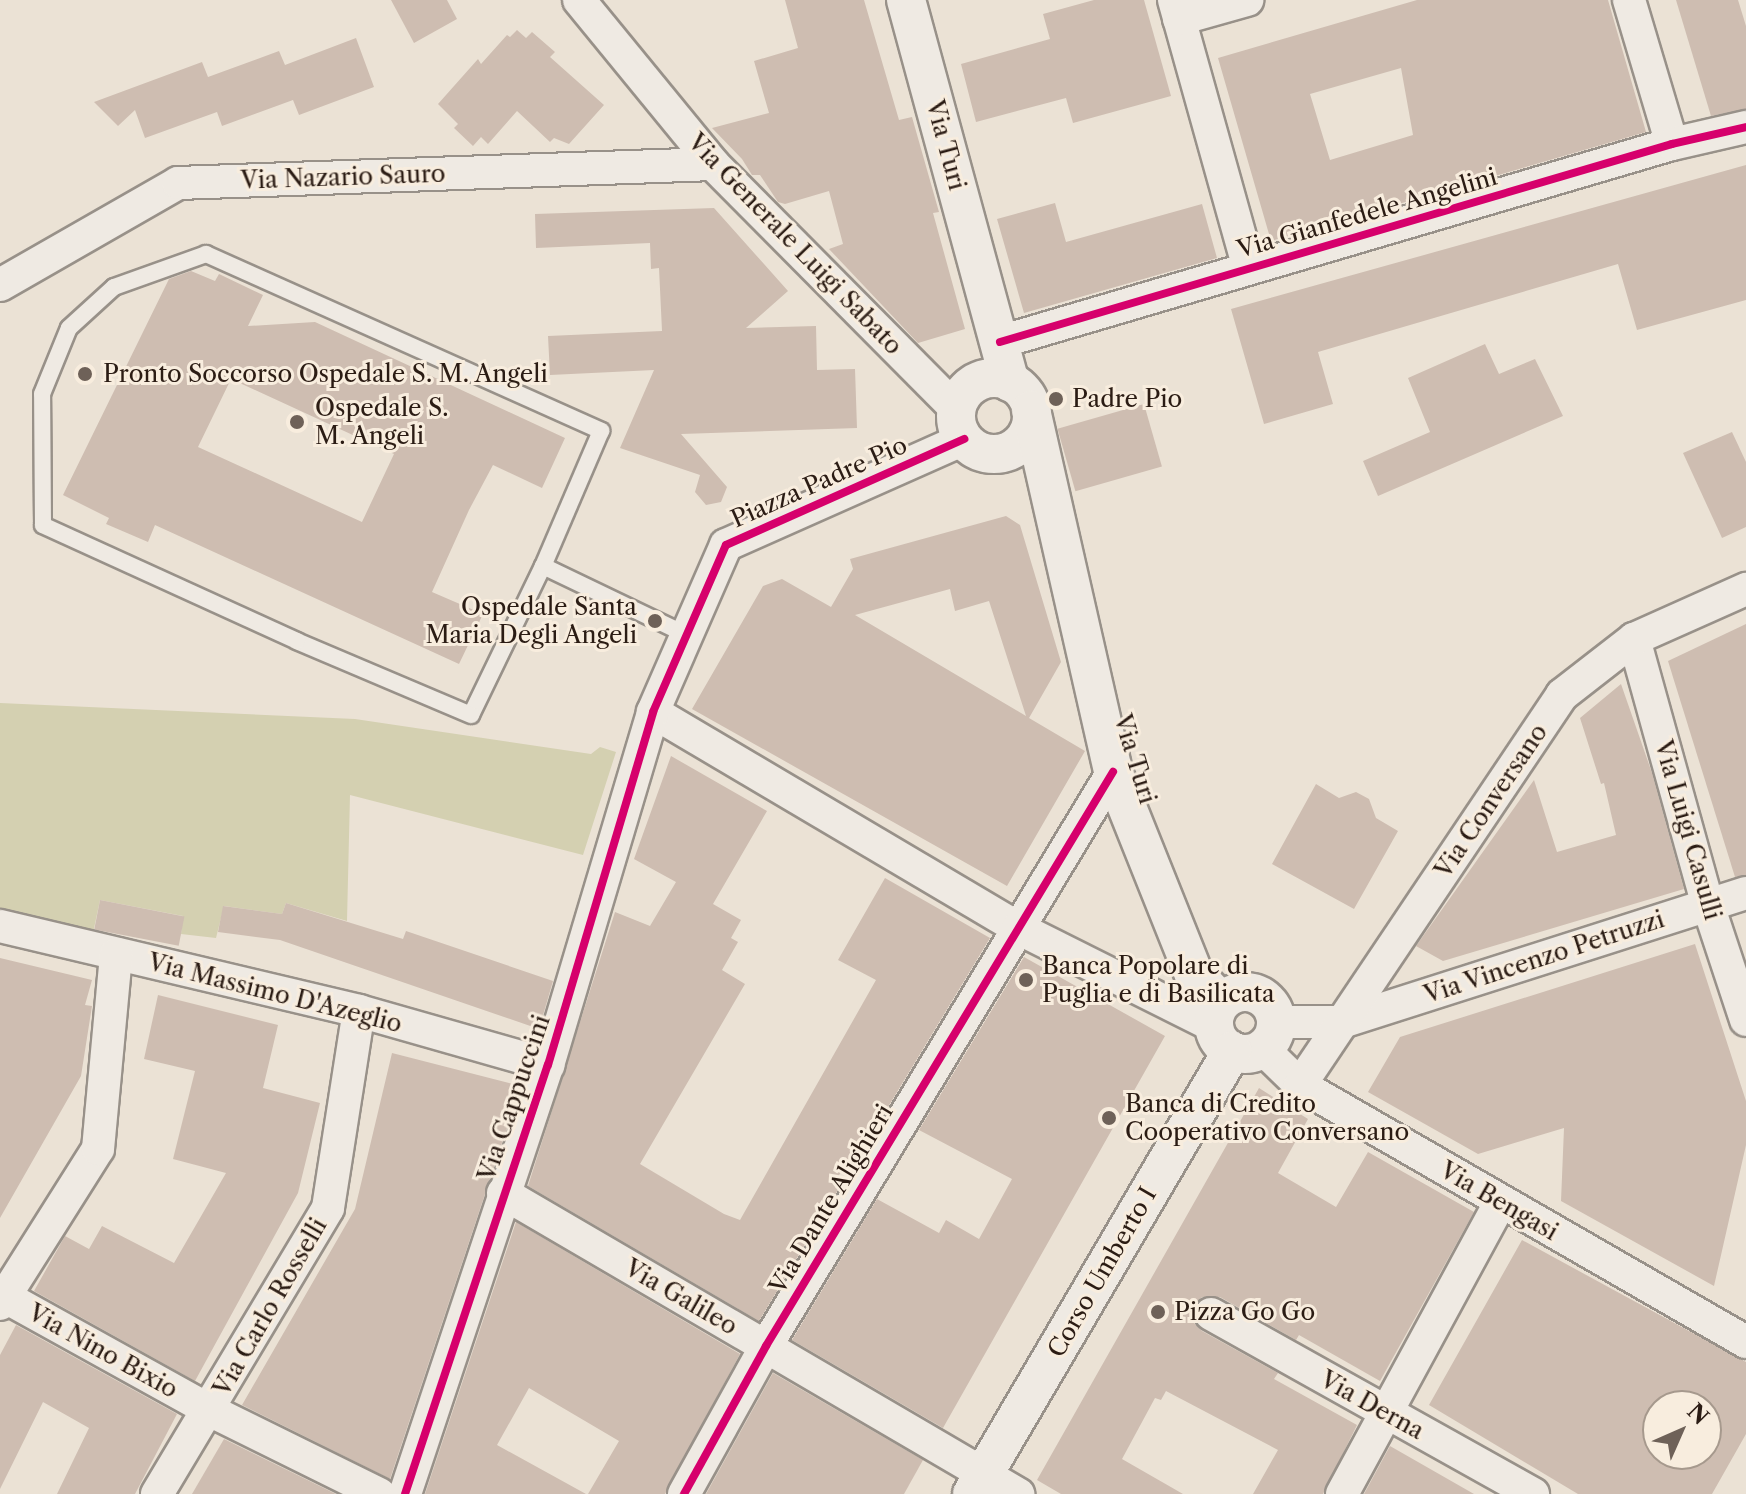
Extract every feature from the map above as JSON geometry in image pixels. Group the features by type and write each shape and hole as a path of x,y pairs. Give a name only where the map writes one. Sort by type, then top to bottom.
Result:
{"street":[{"name":"Via Generale Luigi Sabato","path":"579,0 713,164 960,424"},
{"name":"Via Turi","path":"906,0 1000,342 1021,396 1054,511 1113,772 1193,972 1241,1030"},
{"path":"1247,0 1176,10 1249,268"},
{"path":"1629,0 1672,144"},
{"name":"Via Gianfedele Angelini","path":"1000,342 1672,144 1746,127"},
{"name":"Via Nazario Sauro","path":"0,285 178,183 713,164"},
{"path":"999,379 1021,396 1029,431 1015,448 1006,452 983,452 960,424 960,398 976,382 999,379"},
{"name":"Piazza Padre Pio","path":"653,712 726,545 960,424"},
{"name":"Via Turi","path":"1006,452 1054,511"},
{"name":"Via Conversano","path":"1300,1085 1562,695 1634,639 1746,589"},
{"name":"Via Luigi Casulli","path":"1634,639 1708,905 1746,1020"},
{"path":"653,712 1018,928 1241,1030"},
{"name":"Via Cappuccini","path":"405,1494 548,1065 653,712"},
{"name":"Via Dante Alighieri","path":"684,1494 766,1346 1113,772"},
{"name":"Via Vincenzo Petruzzi","path":"1241,1030 1342,1022 1746,893"},
{"name":"Via Massimo D'Azeglio","path":"0,926 359,1011 548,1065"},
{"path":"1,1298 98,1149 116,954"},
{"name":"Via Carlo Rosselli","path":"157,1494 328,1208 359,1011"},
{"name":"Via Bengasi","path":"1241,1030 1300,1085 1746,1342"},
{"name":"Corso Umberto I","path":"978,1484 1241,1030"},
{"name":"Via Galileo","path":"503,1193 766,1346 978,1484 1018,1494"},
{"path":"1342,1494 1500,1203"},
{"name":"Via Nino Bixio","path":"1,1298 209,1410 379,1494"},
{"name":"Via Derna","path":"1211,1314 1533,1494"}],"lane":[{"path":"206,254 601,431 543,566 471,715 297,641 43,525 42,394 69,328 114,287 206,254"},
{"path":"543,566 687,635"}],"shaded area":[{"path":"0,703 355,719 591,754 600,747 616,752 583,855 350,795 347,921 286,903 282,914 224,906 216,938 181,934 183,916 100,900 93,933 0,909"}],"building":[{"path":"391,0 447,0 457,19 414,43"},
{"path":"785,0 864,0 899,120 912,117 939,212 933,213 965,329 918,343 829,249 843,244 829,191 785,204 778,202 760,175 752,175 742,159 712,128 769,113 754,61 798,48"},
{"path":"1094,0 1144,0 1171,96 1073,123 1066,98 976,122 961,64 1050,39 1043,14"},
{"path":"1417,0 1608,0 1646,132 1271,241 1218,58","holes":["1401,68 1413,135 1330,160 1310,94"]},
{"path":"1676,0 1738,0 1746,26 1746,109 1711,116"},
{"path":"517,30 526,38 532,32 555,52 550,57 604,105 569,144 554,138 550,142 517,111 488,144 481,137 473,146 454,128 458,124 438,104 478,59 481,64 507,35 510,37"},
{"path":"356,38 374,87 299,115 293,100 222,126 217,112 145,138 135,110 118,126 94,102 202,62 208,77 279,51 285,65"},
{"path":"1746,165 1746,300 1637,330 1618,264 1318,352 1333,404 1264,424 1231,309"},
{"path":"1055,203 1066,242 1202,204 1217,258 1024,313 997,219"},
{"path":"714,208 788,291 746,328 816,326 817,370 855,369 857,428 681,434 727,487 721,502 706,505 695,492 700,475 620,448 654,370 550,375 548,336 662,331 659,268 651,269 650,243 536,248 535,214"},
{"name":"Ospedale S. M. Angeli","path":"191,271 215,281 219,274 263,295 248,326 315,322 565,438 542,488 493,465 469,510 432,592 483,614 459,664 155,525 148,542 106,524 109,518 63,495 169,279","holes":["231,379 394,454 362,522 198,447"]},
{"path":"1485,344 1499,374 1535,359 1563,416 1378,496 1363,461 1430,432 1408,378"},
{"path":"1144,404 1162,466 1075,491 1057,429"},
{"path":"1732,432 1746,462 1746,527 1722,538 1683,453"},
{"path":"1006,516 1020,525 1061,662 1029,718 1085,751 1007,886 692,709 763,586 782,579 831,607 853,569 850,559","holes":["950,589 955,611 989,601 1026,716 855,615"]},
{"path":"1746,624 1746,875 1735,877 1668,661"},
{"path":"1621,684 1652,773 1684,889 1443,961 1416,946 1534,780 1557,852 1616,835 1604,783 1601,784 1580,718"},
{"path":"671,756 767,811 713,904 741,920 731,938 738,942 722,970 745,984 640,1164 724,1214 740,1220 876,980 838,960 885,878 990,938 885,1112 878,1109 838,1177 844,1180 759,1321 528,1186 615,912 650,926 676,882 634,859"},
{"path":"1316,784 1339,798 1356,792 1369,799 1376,818 1398,831 1354,909 1272,864"},
{"path":"100,900 184,916 179,946 94,929"},
{"path":"286,903 403,939 406,931 553,981 539,1029 280,940 218,932 223,906 282,914"},
{"path":"1695,944 1746,1101 1746,1145 1714,1286 1561,1201 1564,1128 1478,1154 1368,1092 1400,1037"},
{"path":"1024,957 1165,1036 943,1428 792,1340 877,1199 939,1233 946,1220 979,1239 1012,1179 919,1130"},
{"path":"0,958 92,980 85,1005 92,1006 81,1076 0,1218"},
{"path":"158,995 278,1025 263,1088 320,1103 298,1193 195,1381 34,1291 65,1236 89,1249 102,1226 174,1263 226,1173 173,1159 195,1071 144,1059"},
{"path":"392,1053 521,1086 390,1479 242,1405 355,1209"},
{"path":"1259,1088 1308,1119 1278,1173 1336,1207 1368,1152 1474,1212 1380,1381 1299,1335 1296,1340 1220,1297 1202,1297 1194,1305 1194,1323 1202,1331 1278,1373 1274,1379 1357,1425 1323,1494 1253,1494 1278,1450 1166,1391 1161,1400 1155,1398 1122,1459 1183,1494 1061,1494 1037,1480"},
{"path":"516,1222 740,1354 665,1494 588,1494 619,1441 529,1388 497,1445 586,1494 425,1494"},
{"path":"1522,1240 1746,1362 1746,1434 1712,1494 1578,1494 1429,1405"},
{"path":"16,1325 177,1414 135,1494 57,1494 89,1428 43,1402 0,1489 0,1355"},
{"path":"773,1373 923,1460 904,1494 706,1494"},
{"path":"224,1439 336,1494 192,1494"},
{"path":"1390,1446 1474,1494 1364,1494"}],"cycle path":[{"path":"1000,342 1672,144 1746,127"},
{"path":"405,1494 548,1065 653,712 726,545 964,439"},
{"path":"684,1494 766,1346 1113,772"}],"place":[{"name":"Pronto Soccorso Ospedale S. M. Angeli","path":"85,374"},
{"name":"Padre Pio","path":"1056,399"},
{"name":"Ospedale S. M. Angeli","path":"297,422"},
{"name":"Ospedale Santa Maria Degli Angeli","path":"655,621"},
{"name":"Banca Popolare di Puglia e di Basilicata","path":"1026,980"},
{"name":"Banca di Credito Cooperativo Conversano","path":"1109,1118"},
{"name":"Pizza Go Go","path":"1158,1312"}]}
